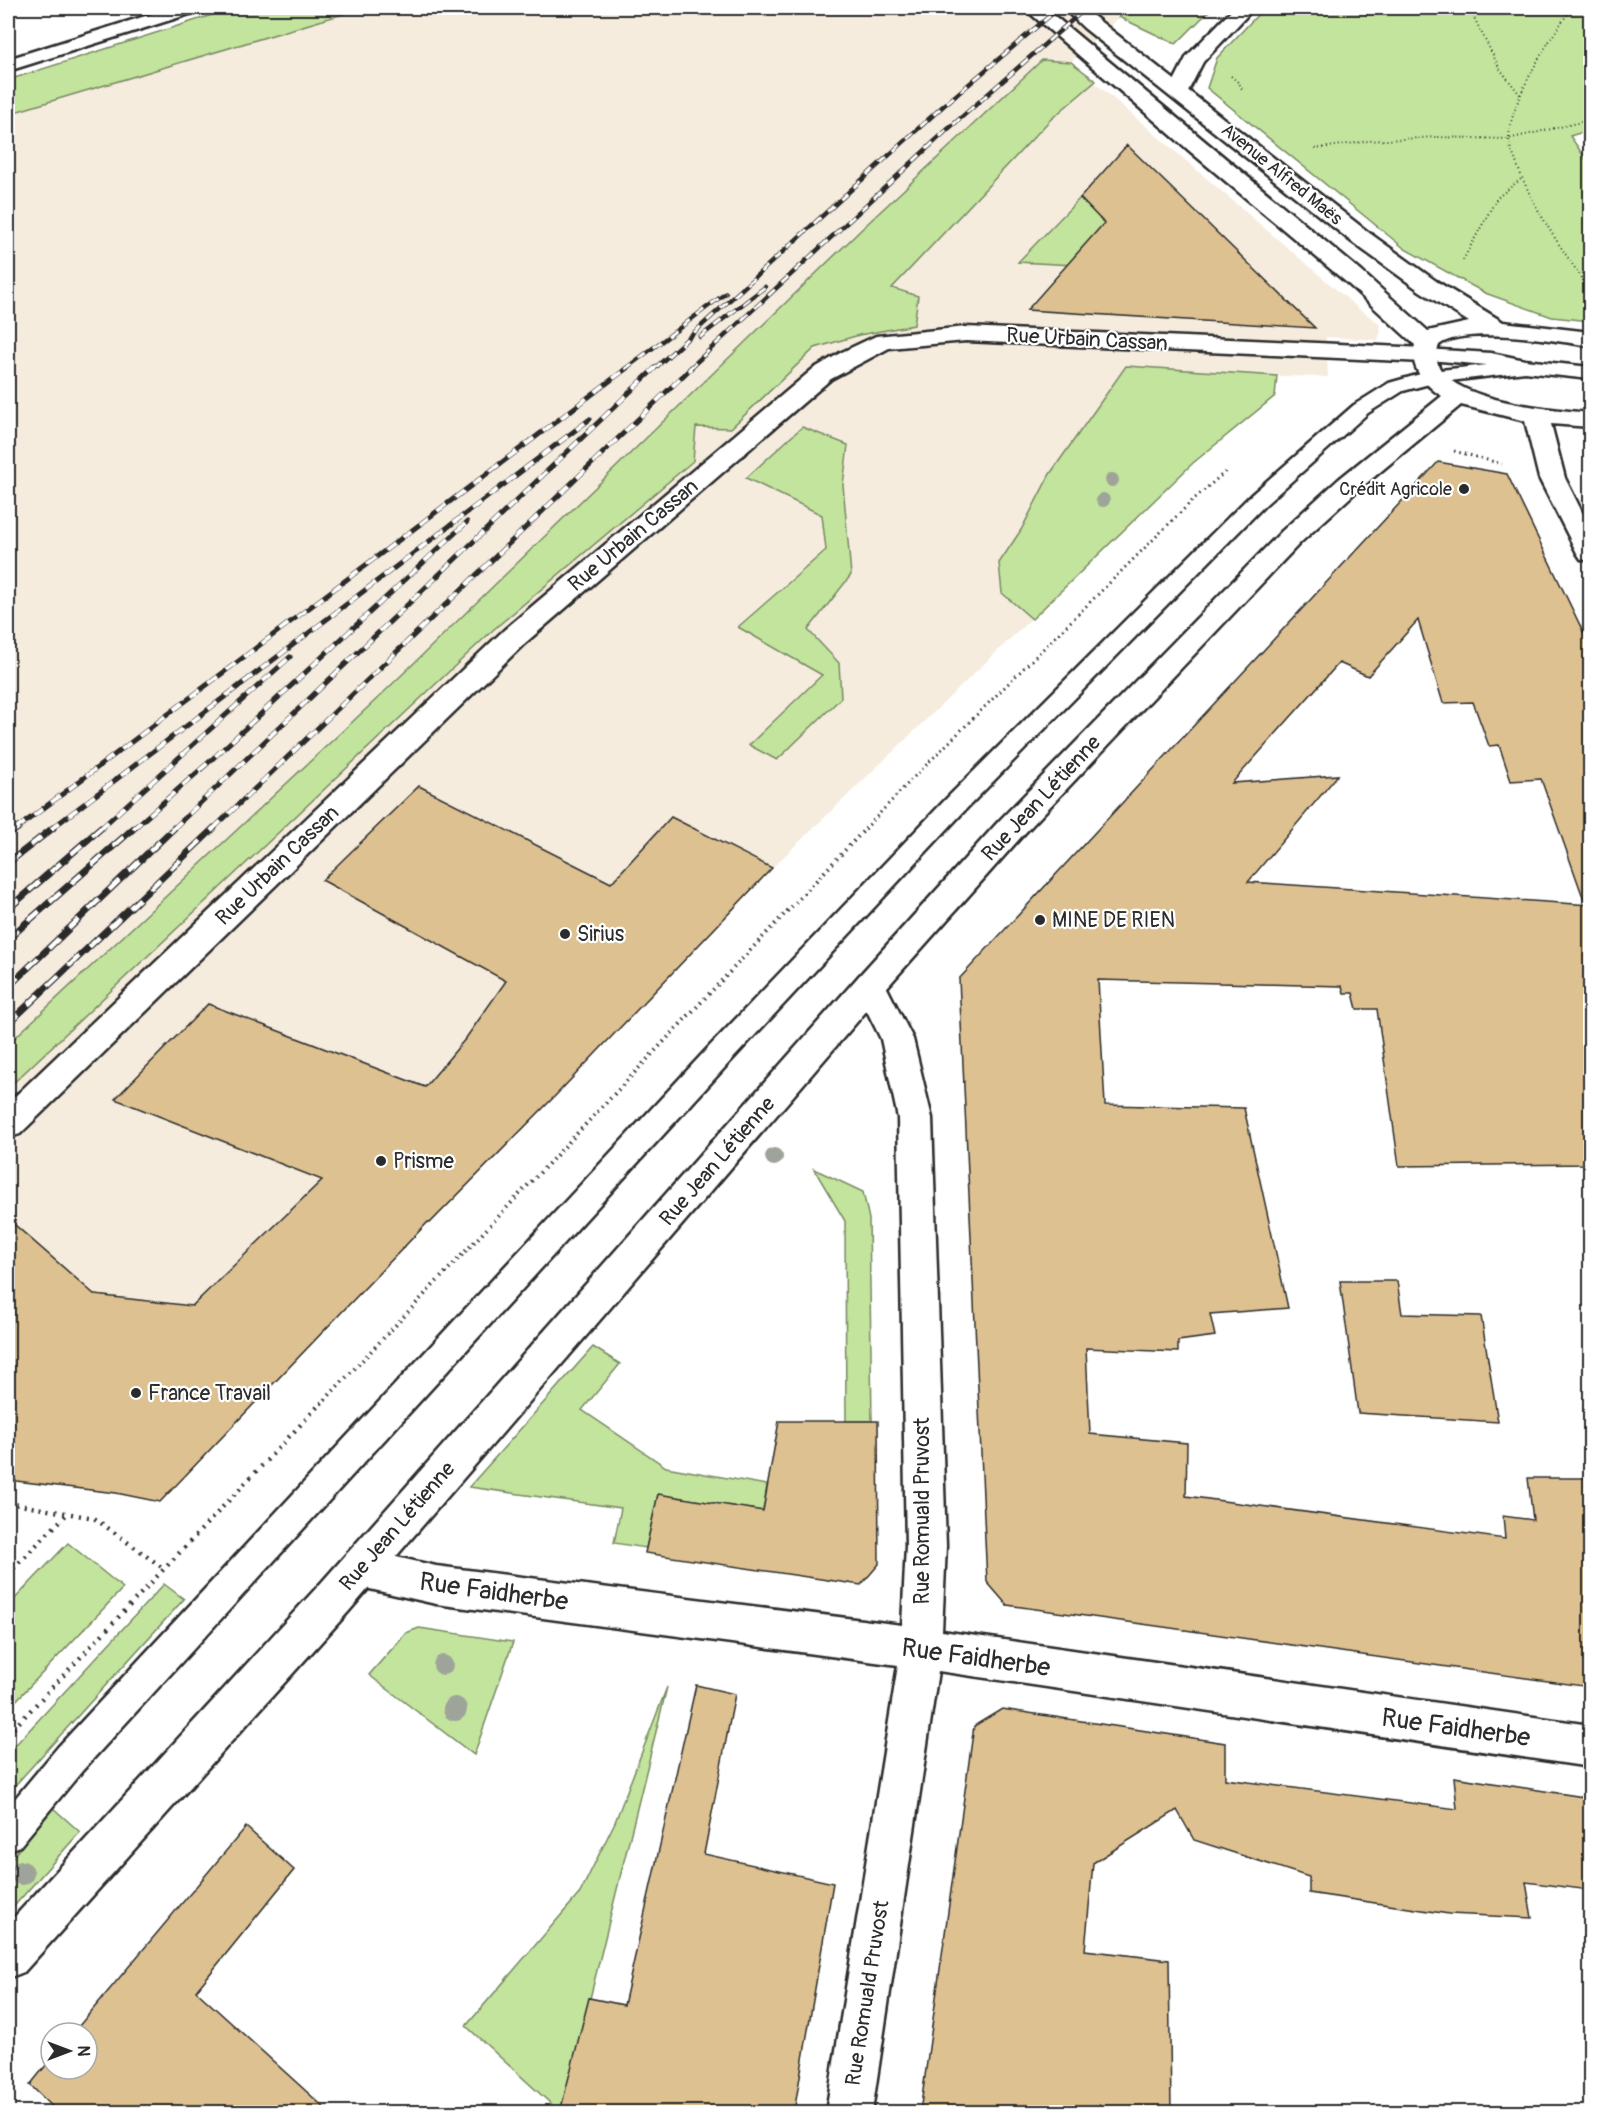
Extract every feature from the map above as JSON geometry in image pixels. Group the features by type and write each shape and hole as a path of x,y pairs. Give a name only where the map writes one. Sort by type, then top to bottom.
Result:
{"street":[{"path":"8,65 189,8"},
{"name":"Avenue Alfred Maës","path":"1034,8 1354,277 1458,395 1536,416 1590,420"},
{"name":"Avenue Alfred Maës","path":"1072,8 1380,253 1458,307 1500,330"},
{"path":"1179,91 1194,60 1244,8"},
{"path":"1428,359 1434,337 1450,332 1500,330 1590,339"},
{"name":"Rue Urbain Cassan","path":"8,1124 514,637 822,374 850,357 884,342 966,334 1428,359"},
{"name":"Rue Jean Létienne","path":"8,1956 361,1568 870,985 1010,829 1291,537 1347,486 1458,395"},
{"path":"1536,416 1552,478 1590,553"},
{"name":"Rue Romuald Pruvost","path":"849,2112 921,1648 926,1546 915,1118 897,1039 870,985"},
{"name":"Rue Faidherbe","path":"361,1568 436,1585 921,1648 1590,1746"}],"lane":[{"path":"8,1834 70,1760 718,1056 958,802 1258,500 1380,395 1396,387 1428,359 1590,373"}],"path":[{"path":"1469,8 1500,69 1521,96"},
{"path":"1572,8 1548,44 1521,96 1508,139 1521,179 1538,210 1590,290"},
{"path":"1308,150 1368,141 1426,137 1508,139 1590,120"},
{"path":"1461,265 1497,198 1521,179"},
{"path":"8,1503 94,1518 163,1568"},
{"path":"8,1574 68,1513"}],"shaded area":[{"path":"234,8 1129,8 1071,62 1359,309 1379,323 1381,331 1378,340 1326,337 1328,377 1277,376 1275,396 1193,463 772,868 557,1094 390,1261 160,1502 116,1493 8,1480 8,80"}],"green space":[{"path":"234,8 363,8 8,114 8,80"},
{"path":"1129,8 1212,8 1176,44 1119,17"},
{"path":"1264,8 1590,8 1590,130 1570,136 1590,165 1590,321 1552,317 1485,293 1405,249 1207,88 1217,58"},
{"path":"1042,60 1071,62 1096,81 1050,120 892,288 918,296 914,325 859,335 815,348 731,428 696,427 693,461 493,630 8,1088 8,1044 380,696 867,224"},
{"path":"1080,198 1150,269 1018,262"},
{"path":"1126,366 1277,376 1275,396 1193,463 1032,619 1002,593 999,563 1021,530 1050,474"},
{"path":"802,427 848,445 843,485 851,575 808,630 839,663 841,698 777,760 749,745 822,675 738,627 826,550 822,515 746,478"},
{"path":"814,1169 863,1192 869,1219 872,1421 846,1421 845,1221"},
{"path":"593,1347 620,1364 582,1410 666,1467 767,1485 763,1511 658,1494 646,1548 614,1543 621,1508 469,1487"},
{"path":"68,1543 123,1588 8,1709 8,1606"},
{"path":"164,1584 184,1599 8,1793 8,1753"},
{"path":"419,1628 513,1642 474,1755 369,1675 406,1633"},
{"path":"667,1687 562,2112 560,2112 466,2026 580,1893 615,1822"},
{"path":"52,1807 80,1832 8,1913 8,1863"}],"building":[{"path":"1127,145 1315,328 1027,310 1104,223 1080,198"},
{"path":"1438,462 1507,474 1590,646 1590,899 1584,900 1541,779 1511,781 1499,745 1489,746 1473,702 1443,703 1418,620 1368,676 1339,663 1232,783 1338,775 1248,882 1590,905 1590,1164 1399,1166 1377,1009 1357,1009 1353,993 1344,993 1342,986 1098,980 1105,1105 1244,1108 1288,1308 1210,1314 1215,1336 1178,1341 1178,1352 1086,1348 1090,1434 1187,1443 1186,1496 1505,1539 1503,1516 1533,1520 1528,1478 1590,1478 1590,1687 1007,1605 987,1582 959,979"},
{"path":"419,786 611,883 671,817 772,868 557,1094 430,1223 428,1222 160,1502 116,1493 8,1480 8,1219 95,1295 192,1306 322,1180 115,1099 208,1004 425,1087 466,1038 506,981 322,880"},
{"path":"1340,1281 1397,1281 1402,1314 1481,1316 1498,1422 1358,1413"},
{"path":"779,1421 878,1421 879,1564 861,1585 645,1553 658,1494 763,1511"},
{"path":"696,1685 735,1694 704,1854 833,1883 794,2112 560,2112 589,1998 624,2005"},
{"path":"1002,1709 1225,1743 1225,1779 1457,1809 1454,1777 1590,1798 1590,1890 1526,1882 1532,1918 1449,1914 1309,1893 1309,1877 1194,1840 1177,1810 1093,1863 1085,1950 1169,1960 1171,2112 920,2112 974,1726"},
{"path":"246,1827 294,1870 196,1991 329,2112 58,2112 30,2085 39,2074 39,2081 99,2081 99,2021 83,2021"}],"railway":[{"path":"654,369 942,107 1059,8"},
{"path":"689,369 947,130 1086,8"},
{"path":"700,337 765,287"},
{"path":"625,369 726,293"},
{"path":"16,829 627,368"},
{"path":"173,829 655,368"},
{"path":"213,829 691,368"},
{"path":"51,829 590,419"},
{"path":"133,829 208,763 467,522"},
{"path":"100,829 290,657"},
{"path":"8,835 18,828"},
{"path":"8,863 53,828"},
{"path":"8,909 101,828"},
{"path":"8,939 134,828"},
{"path":"8,987 174,828"},
{"path":"8,1024 214,828"}],"place":[{"name":"Crédit Agricole","path":"1464,489"},
{"name":"MINE DE RIEN","path":"1040,920"},
{"name":"Sirius","path":"565,934"},
{"name":"Prisme","path":"381,1161"},
{"name":"France Travail","path":"136,1393"}]}
